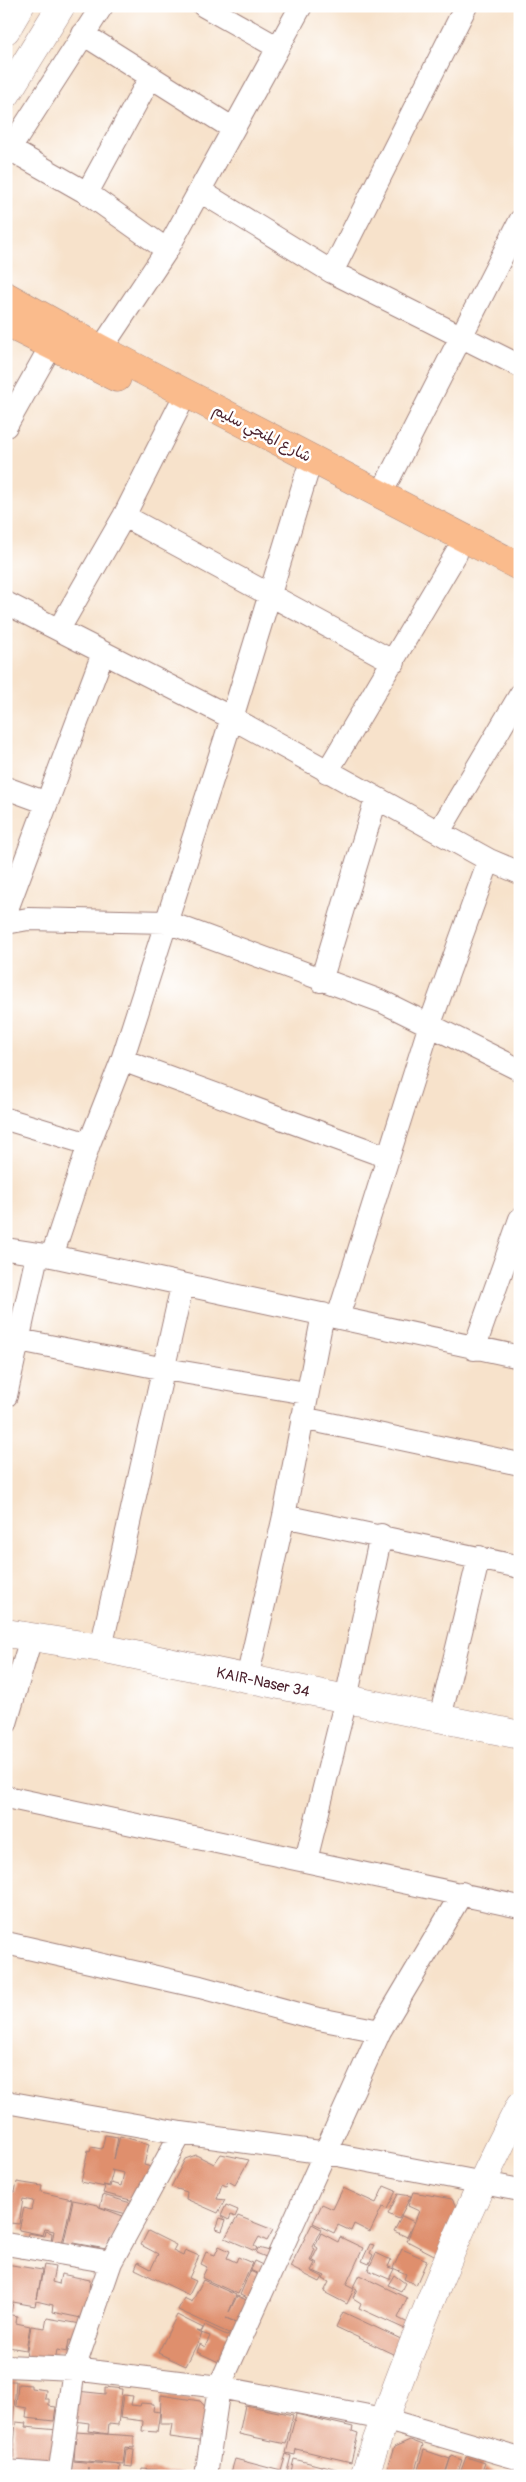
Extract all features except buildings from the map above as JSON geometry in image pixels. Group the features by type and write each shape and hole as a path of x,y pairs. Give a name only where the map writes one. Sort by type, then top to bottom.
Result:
{"main road":[{"name":"شارع المنجي سليم","path":"6,296 101,349 520,567"},
{"name":"شارع المنجي سليم","path":"6,323 179,407 308,473 520,587"}],"street":[{"path":"6,30 20,6"},
{"path":"6,95 62,6"},
{"path":"102,6 7,151 87,193 166,250"},
{"path":"204,6 278,47"},
{"path":"101,349 166,250 300,6"},
{"path":"332,272 466,6"},
{"path":"83,34 232,128"},
{"path":"87,193 150,76"},
{"path":"200,191 332,272 520,366"},
{"path":"381,494 520,221"},
{"path":"6,426 51,346"},
{"path":"59,629 124,516 179,407"},
{"path":"6,1396 19,1340 44,1256 122,1060 232,718 308,473"},
{"path":"124,516 394,662"},
{"path":"327,772 394,662 456,554"},
{"path":"6,603 232,718 489,860 520,873"},
{"path":"6,912 103,653"},
{"path":"439,832 520,695"},
{"path":"6,788 47,803"},
{"path":"321,981 376,799"},
{"path":"247,1679 284,1516 306,1393 330,1315 387,1157 429,1026 489,860"},
{"path":"6,923 28,919 167,922 321,981 383,1002 520,1070"},
{"path":"122,1060 387,1157"},
{"path":"6,1119 88,1144"},
{"path":"474,1349 520,1219"},
{"path":"6,1249 330,1315 474,1349 520,1357"},
{"path":"101,1648 165,1369 182,1286"},
{"path":"19,1340 165,1369 306,1393"},
{"path":"302,1418 520,1464"},
{"path":"284,1516 520,1567"},
{"path":"306,1860 346,1699 381,1536"},
{"path":"440,1718 479,1557"},
{"path":"6,1723 19,1636"},
{"name":"KAIR-Naser 34","path":"19,1636 101,1648 520,1735"},
{"path":"6,1797 462,1893 520,1907"},
{"path":"206,2476 219,2387 327,2153 380,2031 462,1893"},
{"path":"6,1943 200,1987 314,2018 380,2031"},
{"path":"6,2102 180,2133 327,2153 520,2190"},
{"path":"364,2476 384,2419 480,2182 520,2106"},
{"path":"6,2470 59,2475 74,2369 111,2262 180,2133"},
{"path":"6,2244 111,2262"},
{"path":"6,2366 74,2369 219,2387 384,2419 514,2464"}]}
